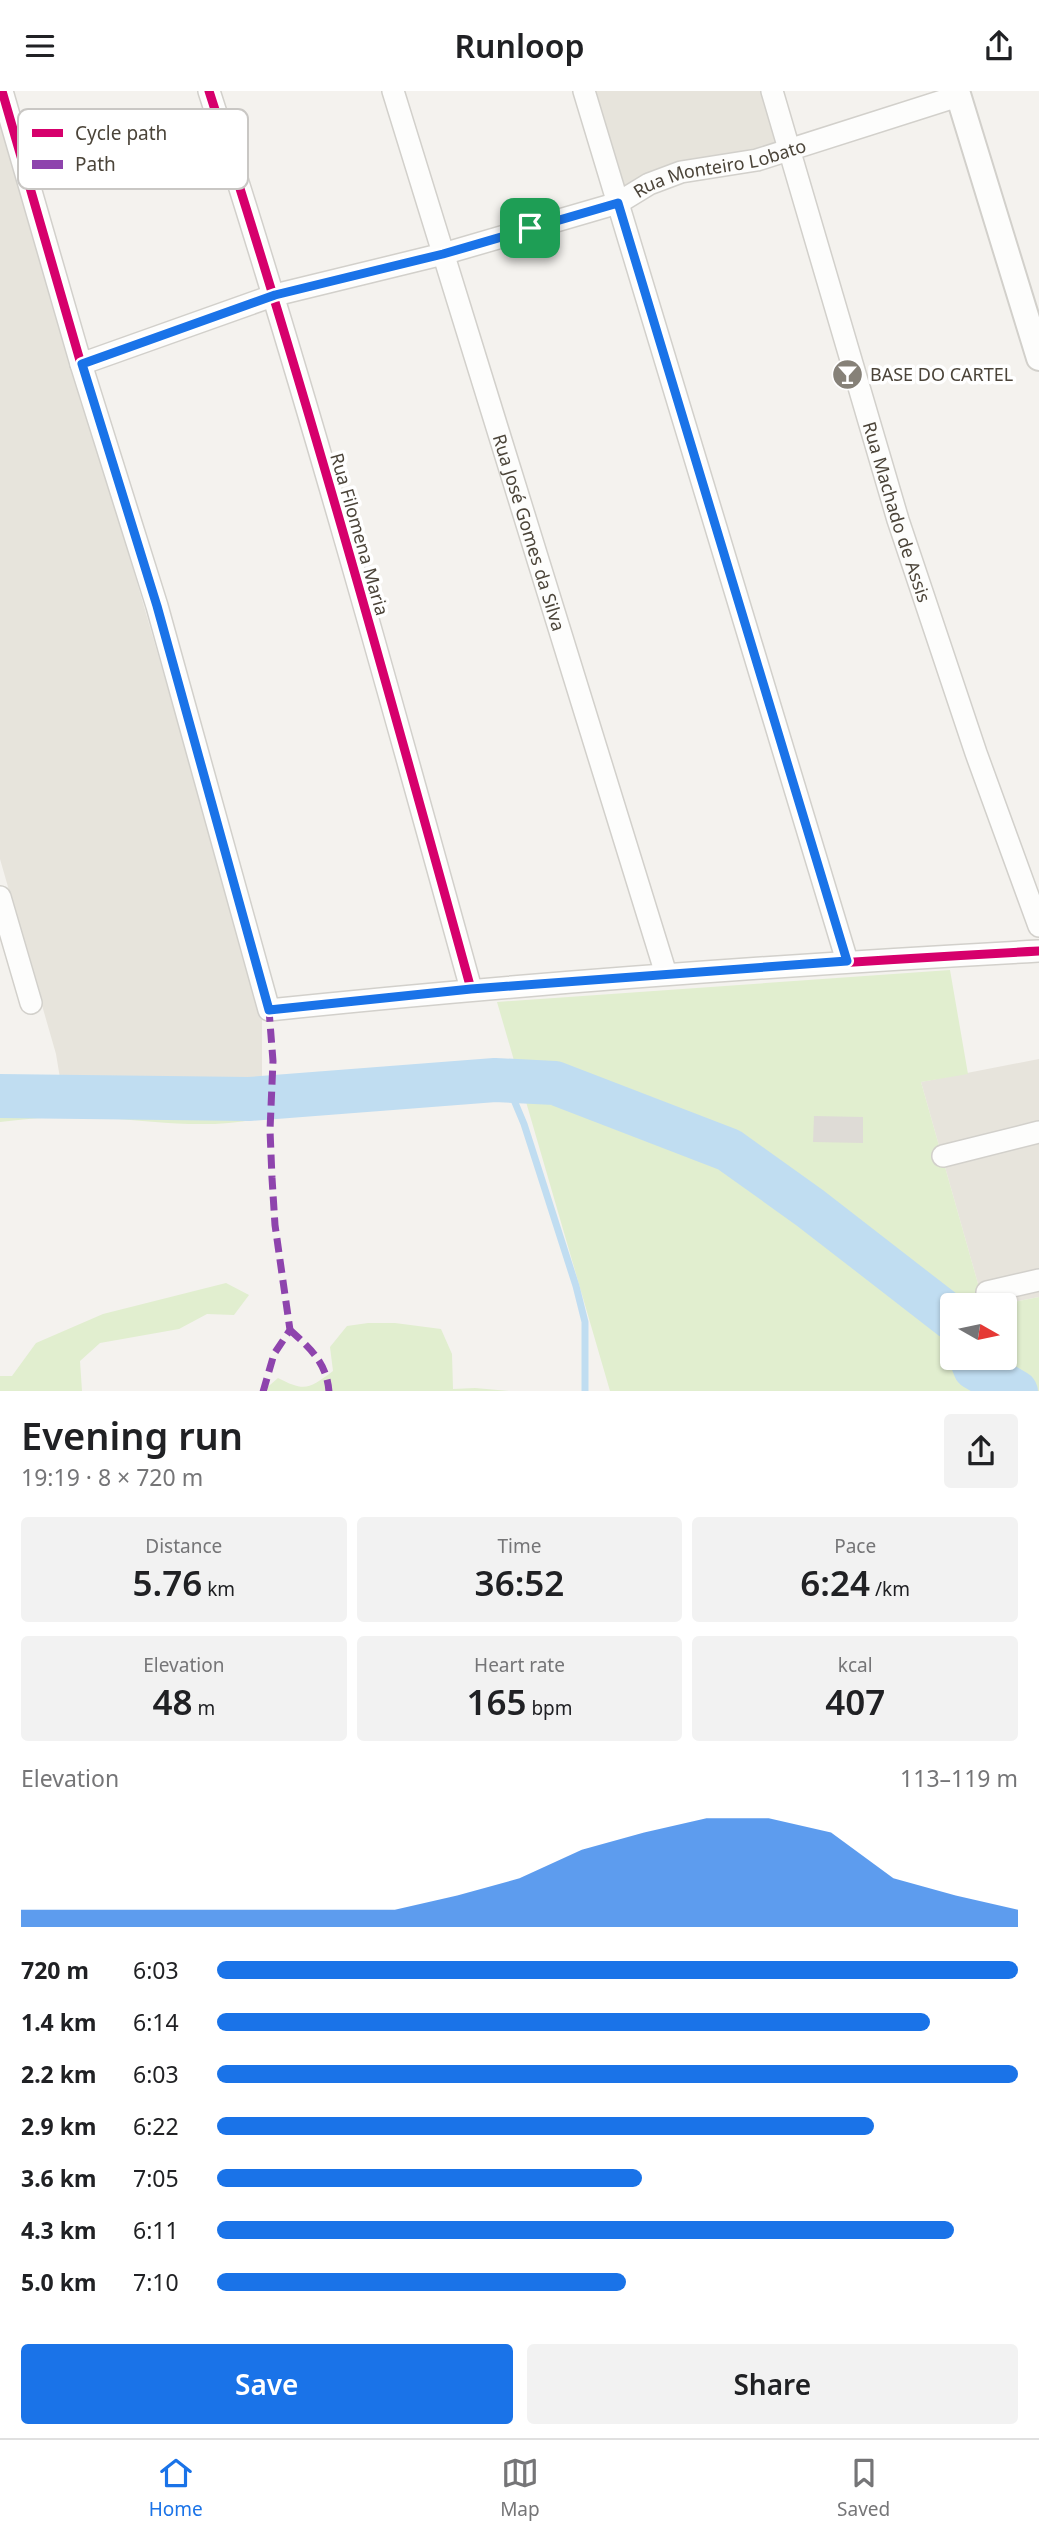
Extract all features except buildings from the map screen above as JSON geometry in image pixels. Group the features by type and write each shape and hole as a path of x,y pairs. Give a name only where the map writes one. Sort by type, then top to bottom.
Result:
{"street":[{"path":"2,91 18,146"},
{"name":"Rua Filomena Maria","path":"209,91 215,109"},
{"name":"Rua José Gomes da Silva","path":"393,91 666,974"},
{"path":"583,91 847,961"},
{"name":"Rua Machado de Assis","path":"772,91 898,520 976,753 1039,926"},
{"path":"957,94 1039,358"},
{"name":"Rua Monteiro Lobato","path":"82,364 275,295 443,254 618,203 649,184 681,172 757,160 957,94"},
{"path":"31,189 157,606 269,1010 471,989 666,974 1039,951"},
{"name":"Rua Filomena Maria","path":"241,189 275,295 471,989"},
{"path":"0,897 31,1003"},
{"path":"943,1156 1039,1132"},
{"path":"987,1292 1039,1280"}],"shaded area":[{"path":"589,91 766,91 783,145 621,194"},
{"path":"0,109 18,171 18,189 23,189 262,1014 262,1080 221,1086 190,1080 60,1078 56,1054 0,859"},
{"path":"1039,1059 1039,1297 1017,1301 1017,1293 981,1293 921,1082"}],"green space":[{"path":"950,970 968,1074 921,1082 981,1293 940,1293 940,1370 1017,1370 1017,1301 1039,1297 1039,1391 610,1391 497,1002"},
{"path":"0,1078 190,1080 221,1086 262,1080 260,1118 202,1124 77,1117 0,1122"},
{"path":"226,1283 249,1295 234,1315 207,1314 179,1329 100,1343 80,1361 82,1391 0,1391 0,1376 12,1376 36,1343 103,1314"},
{"path":"395,1323 441,1329 452,1354 453,1389 509,1391 263,1391 278,1378 301,1387 318,1382 333,1371 330,1347 347,1326"}],"waterway":[{"path":"0,1096 249,1099 495,1080 555,1083 729,1150 810,1208 940,1309"},
{"path":"506,1081 524,1124 576,1286 585,1322 585,1391"},
{"path":"978,1370 1014,1391"}],"marked path":[{"path":"263,1391 274,1354 290,1330 275,1225 270,1130 273,1061 269,1010"},
{"path":"290,1330 321,1364 329,1391"}],"cycle path":[{"path":"2,91 18,146"},
{"path":"209,91 215,109"},
{"path":"30,189 81,364 157,606 269,1010 654,976 1039,951"},
{"path":"240,189 312,426 471,989"}],"place":[{"name":"BASE DO CARTEL","path":"847,374"}],"route":[{"path":"618,203 847,961 471,989 269,1010 157,606 82,364 275,295 443,254 530,228 618,203"}]}
